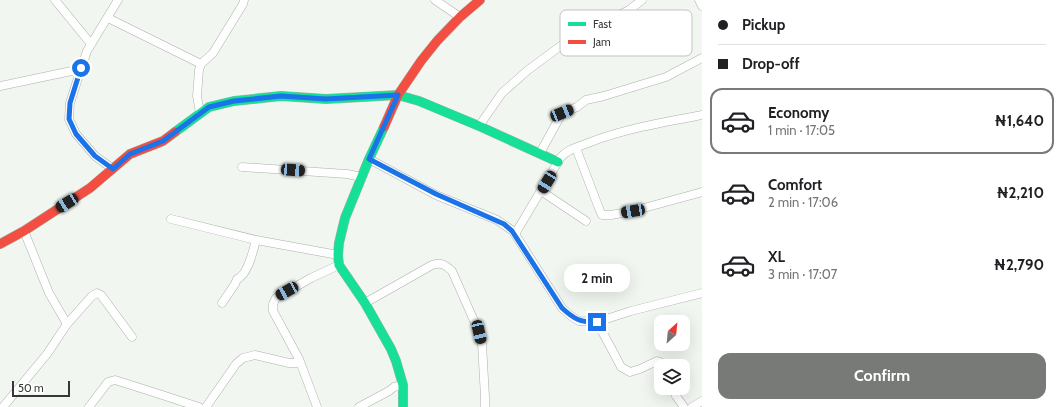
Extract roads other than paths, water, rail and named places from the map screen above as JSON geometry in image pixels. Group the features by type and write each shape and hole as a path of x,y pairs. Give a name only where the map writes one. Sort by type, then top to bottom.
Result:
{"street":[{"path":"55,0 91,44"},
{"path":"113,169 95,156 76,134 69,119 70,103 81,68 91,44 118,0"},
{"path":"200,113 198,96 199,70 201,64 213,53 244,0"},
{"path":"436,0 460,17"},
{"path":"402,407 403,385 396,361 391,349 364,303 339,264 339,243 345,218 369,159 398,95 421,61 437,41 460,17 480,0"},
{"path":"629,10 642,0"},
{"path":"699,0 702,6"},
{"path":"108,18 201,64"},
{"path":"479,126 502,92 528,70 560,46"},
{"path":"540,153 562,113 577,107 586,100 666,77 702,58"},
{"path":"0,86 81,68"},
{"path":"0,244 24,231 90,188 130,154 163,141 209,107 234,101 281,96 326,99 398,95 479,126 558,162"},
{"path":"515,234 566,151 608,136 674,120 702,115"},
{"path":"576,148 602,214 611,215 633,211 702,192"},
{"path":"369,159 436,194 497,220 512,231 562,308 579,321 597,322 631,311 702,293"},
{"path":"242,167 347,174 362,177"},
{"path":"541,191 586,221"},
{"path":"171,219 256,240 338,255"},
{"path":"24,231 49,293 67,324"},
{"path":"222,303 237,279 241,277 247,268 256,240"},
{"path":"364,303 432,265 438,263 446,265 452,271 479,332 482,344 485,407"},
{"path":"317,407 299,359 274,311 273,304 276,298 339,264"},
{"path":"3,407 47,354 67,324 92,296 97,293 101,295 132,337"},
{"path":"597,322 620,367 630,372 654,362"},
{"path":"206,407 236,364 243,358 256,355 289,363 296,363 299,359"},
{"path":"89,407 108,382 115,380 199,407"},
{"path":"359,407 394,387 403,385"},
{"path":"676,395 684,407"},
{"path":"692,407 702,401"}]}
